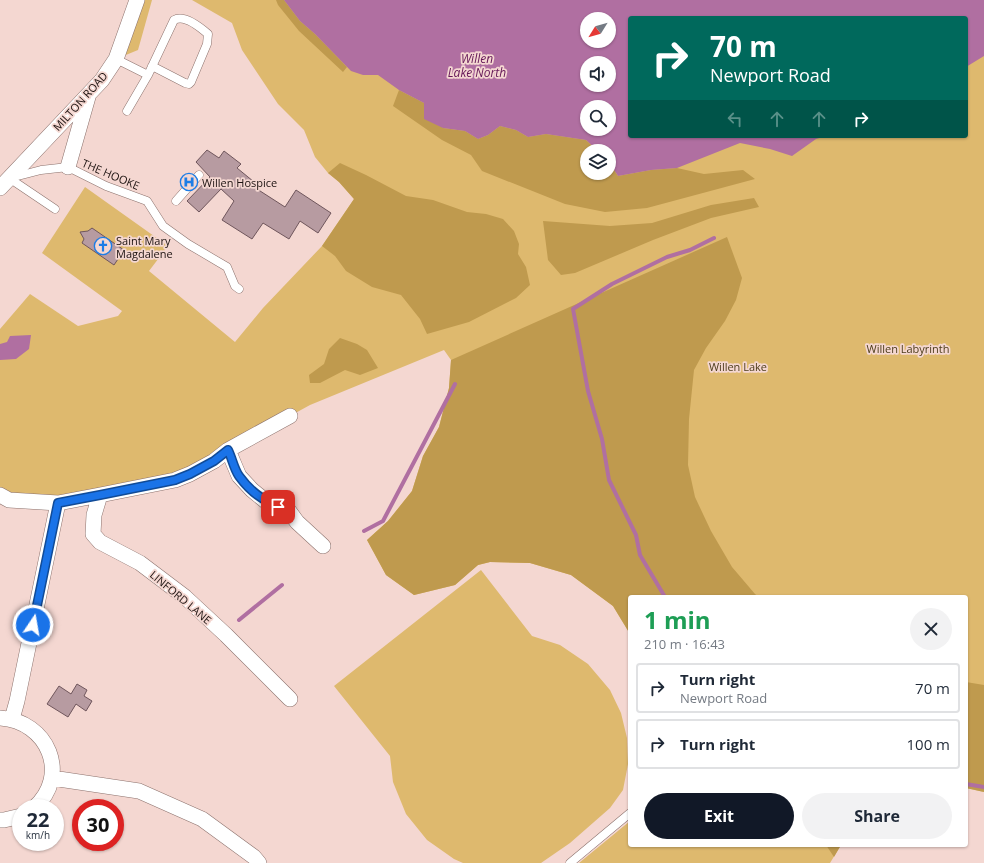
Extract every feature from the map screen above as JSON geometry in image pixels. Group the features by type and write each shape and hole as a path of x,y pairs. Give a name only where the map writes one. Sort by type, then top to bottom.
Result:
{"street":[{"name":"MILTON ROAD","path":"4,183 102,80 116,59 137,0"},
{"path":"68,167 89,93"},
{"path":"0,495 9,500 58,503 175,480 214,461 228,450 290,416"},
{"path":"228,450 239,476 252,490 268,503 289,511 297,522 323,546"},
{"name":"LINFORD LANE","path":"100,495 94,515 93,534 100,542 140,563 185,597 226,635 290,699"},
{"path":"42,799 48,791 52,778 51,759 46,745 38,733 26,724 6,719 20,686 58,503"},
{"path":"52,778 139,791 202,819 254,857 259,863"},
{"path":"0,820 12,818"}],"lane":[{"path":"127,111 148,74 174,20 178,18 186,19 208,34 207,44 189,84 152,66"},
{"path":"116,59 148,74"},
{"name":"THE HOOKE","path":"4,183 41,170 68,167 106,186 147,201 162,226 188,244 227,267 235,286 239,289"},
{"path":"176,201 199,175"},
{"path":"4,183 55,209"},
{"path":"570,863 628,815"}],"green space":[{"path":"137,0 152,0 138,50 116,59"},
{"name":"Willen Lake","path":"192,0 984,0 984,792 968,788 968,595 628,595 628,631 613,606 571,575 530,563 490,562 478,565 455,585 414,595 386,575 367,540 388,521 412,491 423,456 439,427 449,388 451,360 444,350 310,405 228,450 190,474 58,503 0,495 0,329 30,294 78,326 118,316 122,311 42,253 85,187 168,246 149,271 235,342 263,308 322,246 354,199 339,182 328,173 315,157 304,130 278,104 242,50 232,23"},
{"path":"481,570 532,636 560,645 588,664 610,690 621,713 627,738 628,764 623,790 610,808 570,843 541,863 463,863 454,859 427,840 406,814 393,782 390,756 334,686"},
{"path":"628,823 628,847 840,847 830,863 579,863"}],"shaded area":[{"path":"276,0 284,0 300,21 315,34 347,67 343,72 299,31 278,5"},
{"path":"399,90 424,103 443,128 465,131 478,139 488,135 500,126 516,130 528,137 546,134 586,140 590,144 580,144 580,180 616,180 616,173 618,176 651,170 677,168 704,174 743,170 755,179 647,208 605,212 565,204 482,171 471,155 442,140 393,106"},
{"path":"340,163 406,196 433,200 467,212 486,214 503,219 514,231 519,244 518,254 526,267 530,285 516,298 469,322 427,334 420,319 401,295 372,287 346,271 335,256 322,246 354,199 339,182 328,173"},
{"path":"754,198 759,207 711,218 653,240 575,273 561,275 548,260 543,221 610,226 652,223 711,205"},
{"path":"727,237 742,278 736,300 725,321 706,348 694,370 689,419 688,465 695,497 711,531 732,567 756,595 628,595 628,631 613,606 571,575 530,563 490,562 478,565 455,585 414,595 386,575 367,540 388,521 412,491 423,456 439,427 449,388 451,360"},
{"path":"340,338 357,344 367,350 378,368 360,375 345,370 320,383 310,383 309,375 324,364 329,349"},
{"path":"968,682 984,685 984,792 968,788"},
{"path":"827,847 840,847 834,857"}],"water":[{"name":"Willen Lake North","path":"284,0 984,0 984,56 968,66 968,16 628,16 628,138 819,138 792,156 770,149 740,143 677,168 651,170 618,176 616,173 616,144 590,144 586,140 546,134 528,137 516,130 500,126 488,135 478,139 465,131 443,128 424,119 424,103 399,90 378,75 363,75 351,71 315,34 300,21"},
{"path":"31,335 29,349 16,359 0,360 0,344 7,342 10,336"}],"building":[{"name":"Willen Hospice","path":"207,150 219,158 224,151 241,164 237,168 259,186 257,189 285,207 296,190 331,213 318,233 300,221 289,239 263,223 252,239 222,220 234,201 221,189 199,212 187,201 210,177 196,162"},
{"name":"Saint Mary Magdalene","path":"92,228 124,250 114,265 82,243 84,239 80,232 88,231"},
{"path":"77,684 87,690 84,696 92,701 86,711 76,704 68,717 47,704 59,686 71,694"}],"waterway":[{"path":"664,595 640,555 636,535 609,480 602,439 588,391 573,309 612,284 667,257 690,250 714,238"},
{"path":"364,531 383,521 455,384"},
{"path":"239,620 282,585"},
{"path":"968,784 984,787"}],"place":[{"name":"Willen Hospice","path":"189,182"},
{"name":"Saint Mary Magdalene","path":"103,246"}],"route":[{"path":"33,625 58,503 175,480 214,461 228,450 239,476 252,490 268,503 278,507"}],"park label":[{"name":"Willen Labyrinth","path":"908,348"}]}
